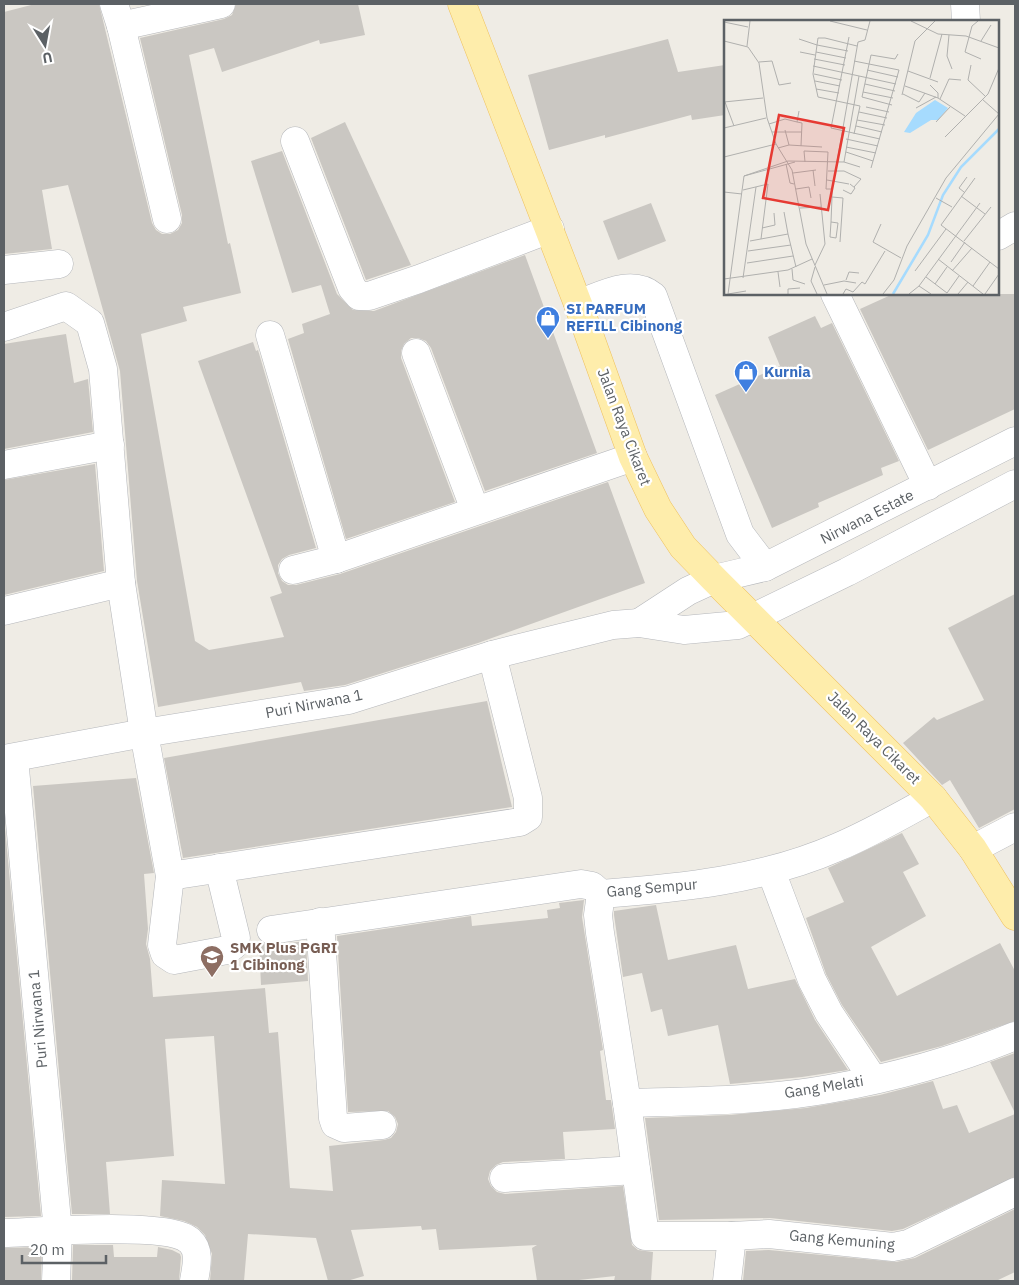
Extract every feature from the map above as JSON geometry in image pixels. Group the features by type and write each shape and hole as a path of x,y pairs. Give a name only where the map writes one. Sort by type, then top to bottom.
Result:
{"main road":[{"name":"Jalan Raya Cikaret","path":"462,4 479,54 550,229 633,457 658,509 683,547 714,580 933,798 972,849 1015,916"}],"street":[{"path":"167,219 118,15 220,4"},
{"path":"965,4 966,20"},
{"path":"295,141 352,288 359,296 369,296 410,282 550,229"},
{"path":"999,235 1015,226"},
{"path":"4,270 59,264"},
{"path":"578,304 623,288 645,289 653,296 740,534 765,567"},
{"path":"834,295 928,486"},
{"path":"4,327 66,306 90,322 103,369 121,583 144,733 170,876 162,945 165,954 174,960 228,950 234,945 236,938 219,868"},
{"path":"270,335 336,559"},
{"path":"416,353 475,510"},
{"name":"Nirwana Estate","path":"714,580 765,567 1015,441"},
{"path":"4,465 110,445"},
{"path":"293,570 336,559 633,457"},
{"path":"754,618 1015,484"},
{"name":"Puri Nirwana 1","path":"639,623 688,591 714,580"},
{"path":"4,612 121,583"},
{"name":"Puri Nirwana 1","path":"56,1281 58,1232 9,758 144,733 349,700 492,655 613,625 639,623 684,630 738,624 754,618"},
{"path":"170,876 520,822 528,817 528,798 492,655"},
{"name":"Gang Sempur","path":"271,930 581,884 592,886 601,894 686,887 771,871 838,847 933,798"},
{"path":"972,849 1015,827"},
{"path":"771,871 812,980 829,1013 873,1079"},
{"path":"504,1178 636,1170 600,933 598,915 601,894"},
{"path":"320,922 333,1118 335,1124 344,1128 382,1125"},
{"name":"Gang Melati","path":"627,1104 785,1094 828,1089 937,1063 1015,1036"},
{"name":"Gang Kemuning","path":"636,1170 645,1236 769,1234 894,1247 908,1244 1015,1192"},
{"path":"4,1233 146,1229 181,1235 194,1246 196,1254 194,1281"},
{"path":"727,1281 732,1236"}],"building":[{"path":"35,4 99,4 152,223 156,230 162,234 170,234 178,230 182,223 182,215 140,38 224,19 232,15 236,4 358,4 365,35 320,44 319,40 222,72 214,48 189,55 228,244 230,243 241,293 183,307 187,321 141,334 195,641 209,650 284,637 270,597 282,593 198,361 253,342 256,351 258,350 316,548 289,555 282,559 278,565 278,573 282,581 288,585 296,585 340,574 608,482 645,583 478,643 345,685 304,691 301,682 158,707 137,581 120,371 68,185 42,190 52,249 4,254 4,12"},
{"path":"668,39 678,72 724,65 724,115 692,120 691,115 605,138 605,135 549,150 528,75"},
{"path":"345,122 411,265 366,280 311,138"},
{"path":"282,151 337,294 353,310 374,311 525,255 597,453 485,491 431,348 426,341 411,338 404,344 401,358 455,502 346,539 288,339 304,333 302,324 330,314 321,285 292,293 251,161"},
{"path":"651,203 666,241 618,260 603,221"},
{"path":"1015,294 1015,409 928,450 860,309 891,295"},
{"path":"815,316 821,328 832,323 899,461 881,468 883,475 818,503 819,507 772,528 715,395 780,366 768,337"},
{"path":"66,334 74,383 88,379 93,432 4,449 4,344"},
{"path":"95,464 104,571 4,595 4,480"},
{"path":"1015,594 1015,809 979,828 950,780 942,785 903,743 934,717 937,720 984,700 948,628"},
{"path":"487,701 512,807 183,858 164,758"},
{"path":"136,778 154,873 144,874 148,929 146,944 150,959 153,997 265,988 269,1033 278,1032 290,1188 333,1191 329,1146 391,1138 396,1132 398,1124 395,1117 388,1111 348,1112 337,936 471,916 472,926 548,918 547,910 560,908 559,903 584,900 582,917 603,1050 600,1051 606,1100 611,1100 615,1129 563,1132 565,1159 503,1162 496,1165 490,1171 488,1179 491,1186 497,1192 505,1194 623,1186 632,1245 638,1250 653,1252 651,1281 614,1281 615,1276 570,1281 537,1281 532,1248 537,1245 439,1250 436,1229 422,1230 421,1226 351,1230 364,1276 347,1281 328,1281 316,1238 248,1234 244,1281 210,1281 212,1254 205,1235 197,1227 184,1221 160,1216 162,1180 225,1184 214,1036 165,1039 174,1156 106,1162 110,1214 72,1214 33,786"},
{"path":"4,817 41,1216 4,1217"},
{"path":"902,833 919,864 903,872 926,916 871,947 897,996 1000,943 1015,971 1015,1021 942,1046 881,1062 842,1005 826,974 806,918 844,902 828,868"},
{"path":"656,905 668,960 736,945 748,989 795,979 815,1020 848,1070 802,1077 730,1084 718,1025 668,1036 662,1009 651,1012 642,973 623,977 614,915 614,911"},
{"path":"306,941 308,981 261,985 259,942 273,945"},
{"path":"1015,1053 1015,1113 990,1062"},
{"path":"933,1081 943,1109 957,1105 969,1133 1015,1114 1015,1177 903,1229 892,1231 770,1218 659,1220 645,1118 729,1115 806,1108 880,1095"},
{"path":"1015,1209 1015,1272 996,1281 743,1281 746,1251 769,1250 896,1262 915,1258"},
{"path":"73,1245 113,1245 114,1257 157,1257 158,1247 172,1250 180,1254 181,1257 179,1281 72,1281"},
{"path":"42,1247 41,1281 4,1281 4,1248"}],"place":[{"name":"SI PARFUM REFILL Cibinong","path":"548,339"},
{"name":"Kurnia","path":"746,393"},
{"name":"SMK Plus PGRI 1 Cibinong","path":"212,978"}]}
